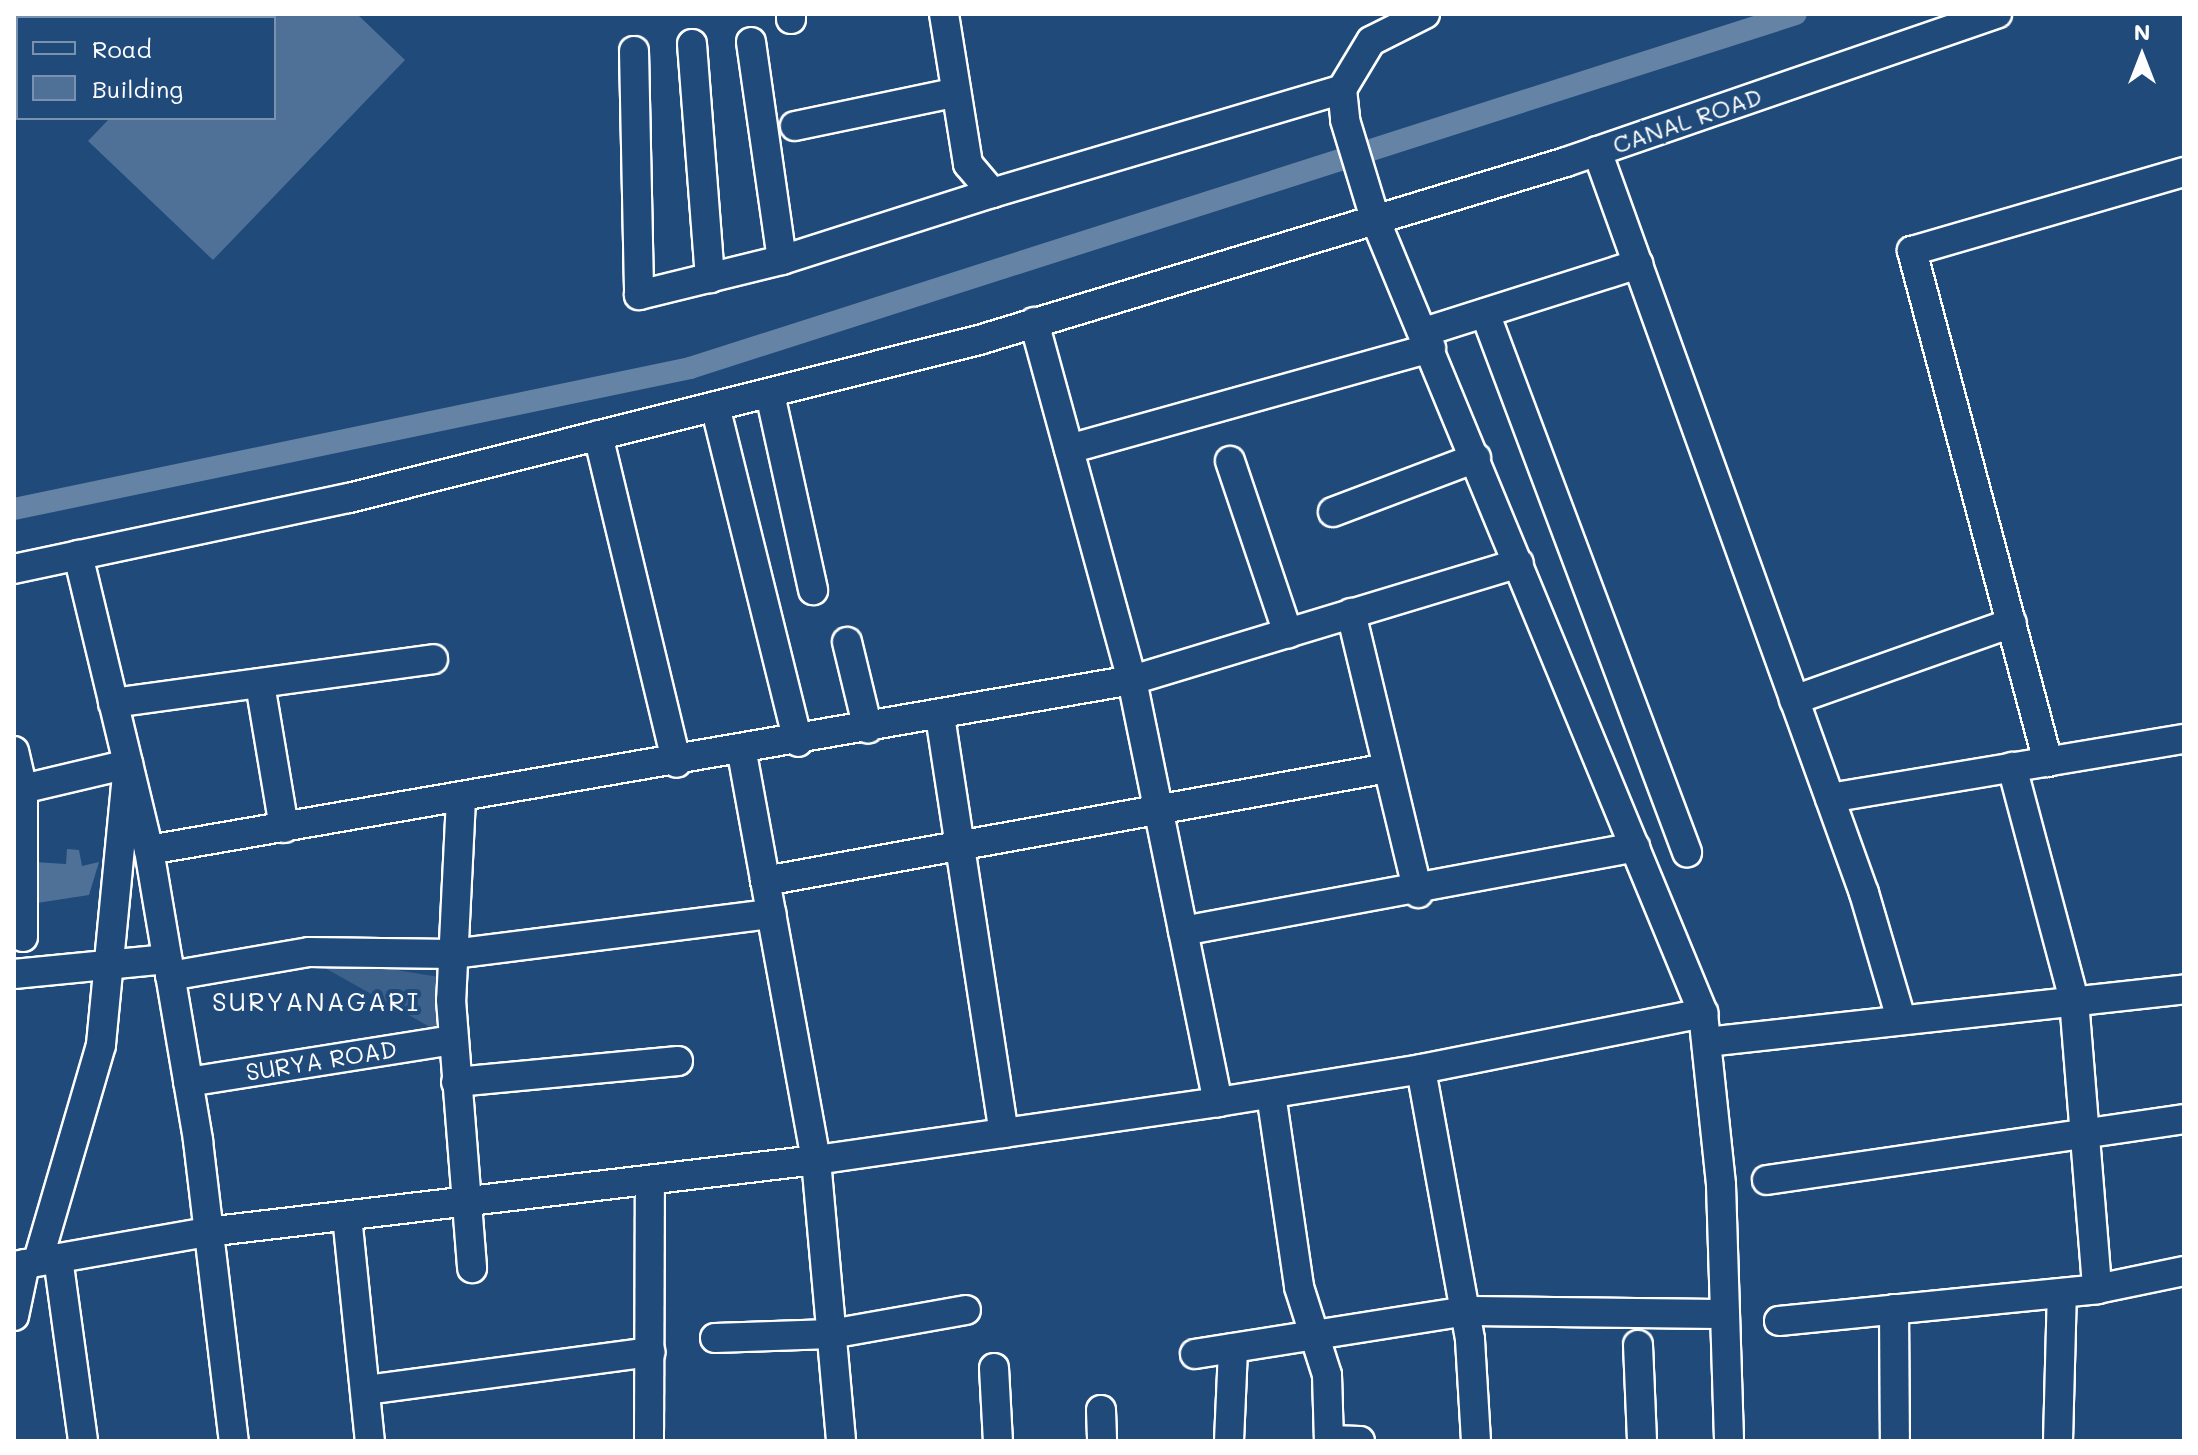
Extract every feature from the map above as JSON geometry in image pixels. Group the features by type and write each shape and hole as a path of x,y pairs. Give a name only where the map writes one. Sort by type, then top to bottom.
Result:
{"street":[{"path":"944,14 953,93 968,164 992,193"},
{"path":"1425,14 1371,41 1342,89 1345,120 1375,219 1428,340 1703,1013 1725,1314 1729,1441"},
{"name":"CANAL ROAD","path":"14,569 770,394 1034,322 1597,151 1997,14"},
{"path":"751,42 782,260"},
{"path":"692,44 710,278"},
{"path":"634,51 639,295 782,260 992,193 1342,89"},
{"path":"795,126 953,93"},
{"path":"1597,151 1830,798 1901,1019"},
{"path":"2048,762 1912,251 2184,172"},
{"path":"1069,449 1428,340 1485,313 1638,264"},
{"path":"1485,313 1687,852"},
{"path":"1034,322 1132,680 1218,1102"},
{"path":"770,394 813,590"},
{"path":"715,406 798,742"},
{"path":"598,435 677,763"},
{"path":"1333,512 1476,458"},
{"path":"1230,461 1288,633"},
{"path":"78,555 149,850 188,1082 234,1441"},
{"path":"149,850 742,753 1132,680 1519,563"},
{"path":"1351,613 1418,893"},
{"path":"1794,700 2012,623"},
{"path":"847,642 868,729"},
{"path":"113,703 433,659"},
{"path":"260,684 284,828"},
{"path":"940,716 957,848 1004,1133"},
{"path":"1830,798 2184,739"},
{"path":"14,751 23,937"},
{"path":"742,753 816,1160 841,1441"},
{"path":"18,790 128,764"},
{"path":"14,1316 34,1262 101,1045 128,764"},
{"path":"2012,767 2074,1000 2097,1289"},
{"path":"765,881 1159,812 1388,768"},
{"path":"461,799 453,954 454,1040 472,1268"},
{"path":"1183,931 1418,893 1635,847"},
{"path":"14,974 108,967 169,968 309,952 453,954 771,914"},
{"path":"1707,1042 2184,989"},
{"path":"34,1262 207,1232 816,1160 1218,1102 1421,1069 1703,1013"},
{"name":"SURYA ROAD","path":"188,1082 454,1040"},
{"path":"456,1082 678,1061"},
{"path":"1421,1069 1465,1311 1476,1441"},
{"path":"1271,1094 1299,1287 1327,1375 1329,1440 1360,1441"},
{"path":"1767,1180 2086,1130 2184,1119"},
{"path":"649,1441 650,1180"},
{"path":"347,1216 370,1441"},
{"path":"34,1262 83,1441"},
{"path":"1779,1321 2097,1289 2184,1271"},
{"path":"2058,1441 2062,1293"},
{"path":"1894,1309 1895,1441"},
{"path":"715,1338 831,1334 966,1310"},
{"path":"1195,1354 1465,1311 1725,1314"},
{"path":"1638,1345 1642,1441"},
{"path":"1229,1441 1233,1348"},
{"path":"366,1390 650,1352"},
{"path":"994,1368 998,1441"},
{"path":"1101,1410 1102,1441"}],"shaded area":[{"path":"300,954 445,978 453,1040"}],"building":[{"path":"210,14 357,14 405,60 213,260 88,141 108,120 276,120 276,16"},
{"path":"67,849 79,850 82,866 99,862 89,895 37,903 38,894 29,893 30,875 38,875 34,862 66,864"}],"waterway":[{"path":"14,509 690,368 1796,14"}],"district":[{"name":"SURYANAGARI","path":"316,1002"}]}
